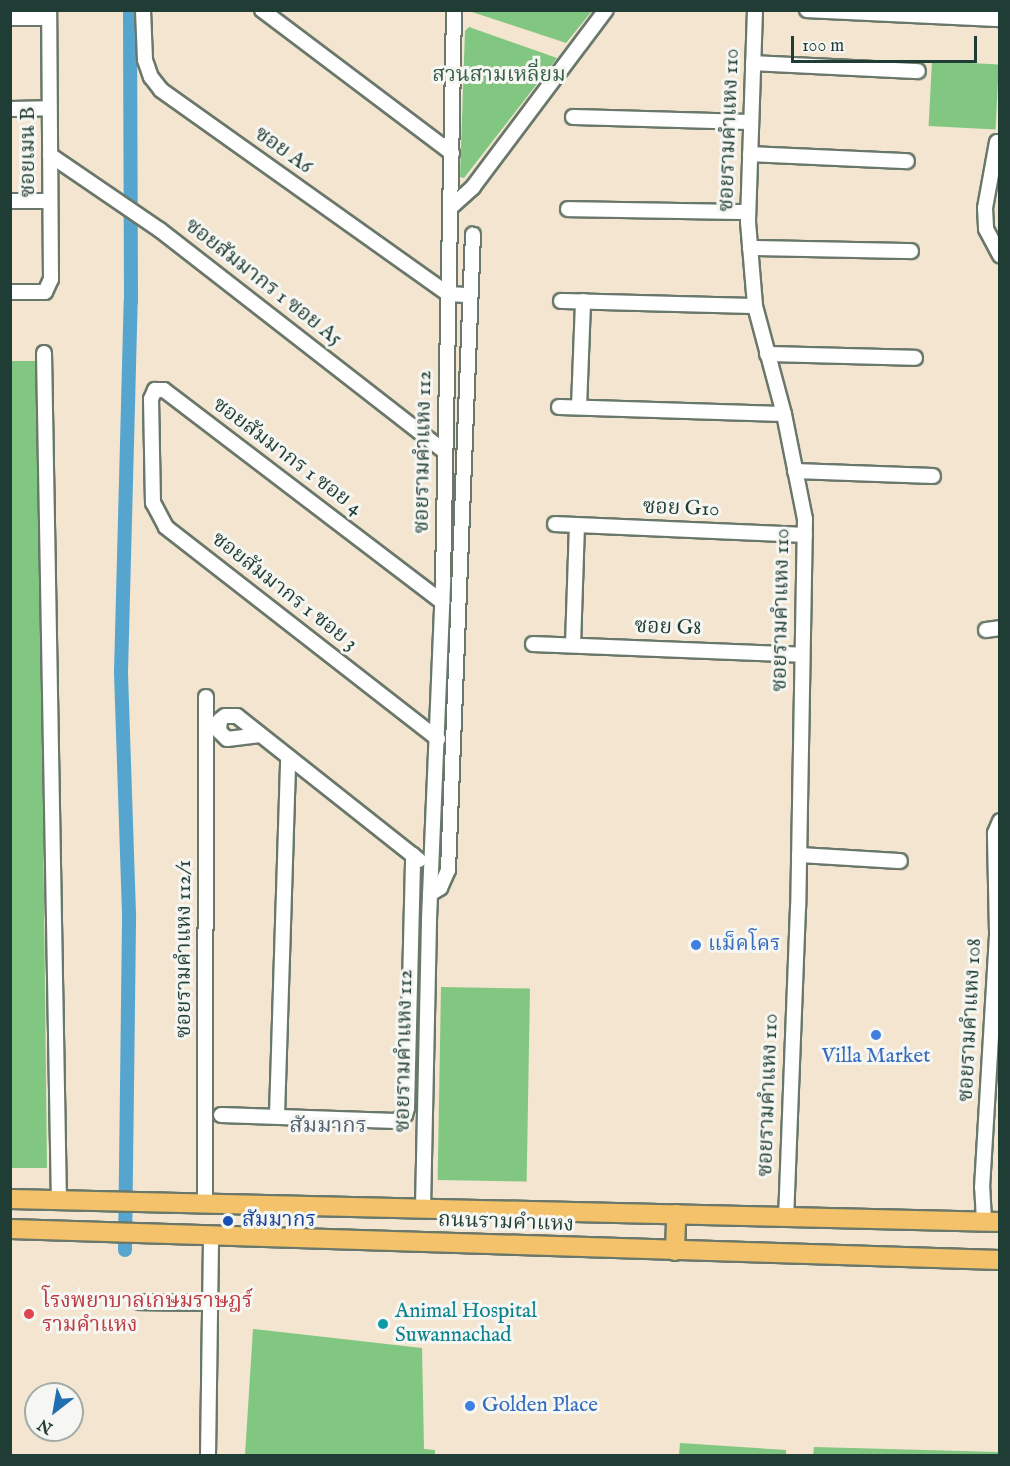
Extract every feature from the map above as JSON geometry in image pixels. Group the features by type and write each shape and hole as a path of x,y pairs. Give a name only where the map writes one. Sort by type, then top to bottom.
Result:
{"main road":[{"name":"ถนนรามคำแหง","path":"10,1199 206,1201 423,1209 992,1222"},
{"path":"675,1251 676,1214"},
{"name":"ถนนรามคำแหง","path":"10,1229 999,1260"}],"street":[{"name":"ซอย A6","path":"143,10 145,60 151,77 161,90 448,294"},
{"path":"262,10 452,153"},
{"path":"451,207 473,187 606,10"},
{"name":"ซอยรามคำแหง 110","path":"755,10 748,212 754,306 784,414 805,519 799,855 786,1216"},
{"path":"807,10 999,19"},
{"name":"ซอยรามคำแหง 112","path":"423,1209 430,894 442,602 452,153 451,13"},
{"path":"10,18 49,14"},
{"name":"ซอยเมน B","path":"10,292 45,292 51,279 49,14"},
{"path":"753,63 918,71"},
{"path":"10,109 49,108"},
{"path":"573,117 751,122"},
{"path":"997,142 985,208 986,229 999,255"},
{"name":"ซอยสัมมากร 1 ซอย A5","path":"50,154 111,198 148,221 445,452"},
{"path":"750,154 907,162"},
{"path":"10,201 50,201"},
{"path":"568,209 748,212"},
{"name":"ซอยรามคำแหง 112","path":"430,894 440,888 448,870 462,578 473,234"},
{"path":"750,248 911,251"},
{"path":"448,294 470,295"},
{"path":"561,301 754,306"},
{"path":"579,407 583,302"},
{"path":"44,353 59,1200"},
{"path":"767,354 915,358"},
{"name":"ซอยสัมมากร 1 ซอย 4","path":"152,451 151,399 155,390 164,390 442,602"},
{"path":"559,407 784,414"},
{"name":"ซอยสัมมากร 1 ซอย 3","path":"152,451 153,503 166,527 438,739"},
{"path":"795,471 933,476"},
{"name":"ซอย G10","path":"555,524 805,535"},
{"path":"573,645 577,526"},
{"path":"442,579 462,578"},
{"name":"ซอย G8","path":"533,644 802,655"},
{"name":"ซอยรามคำแหง 112/1","path":"206,697 206,1201"},
{"path":"260,735 431,868"},
{"path":"277,1115 288,757"},
{"path":"436,766 454,764"},
{"name":"ซอยรามคำแหง 108","path":"992,1222 982,1188 996,932 995,833 999,821"},
{"path":"221,1115 277,1115 396,1121 405,1115 413,855"},
{"path":"799,855 900,861"},
{"path":"208,1455 211,1236"},
{"path":"140,1302 209,1303"}],"green space":[{"path":"466,10 592,10 592,11 566,43"},
{"name":"สวนสามเหลี่ยม","path":"469,27 557,58 464,178 460,177 465,31"},
{"path":"932,61 999,65 996,129 929,126"},
{"path":"10,361 38,361 47,1168 10,1168"},
{"path":"441,987 530,989 527,1182 438,1180"},
{"path":"253,1329 422,1348 424,1449 435,1450 435,1455 245,1455"},
{"path":"680,1443 786,1450 786,1455 679,1455"},
{"path":"814,1447 999,1452 1000,1455 813,1456"}],"waterway":[{"path":"125,1250 129,914 121,672 131,301 130,10"}],"place":[{"name":"แม็คโคร","path":"696,945"},
{"name":"Villa Market","path":"876,1035"},
{"name":"สัมมากร","path":"228,1221"},
{"name":"โรงพยาบาลเกษมราษฎร์ รามคำแหง","path":"29,1314"},
{"name":"Animal Hospital Suwannachad","path":"383,1324"},
{"name":"Golden Place","path":"470,1406"}],"district":[{"name":"สัมมากร","path":"328,1127"}]}
